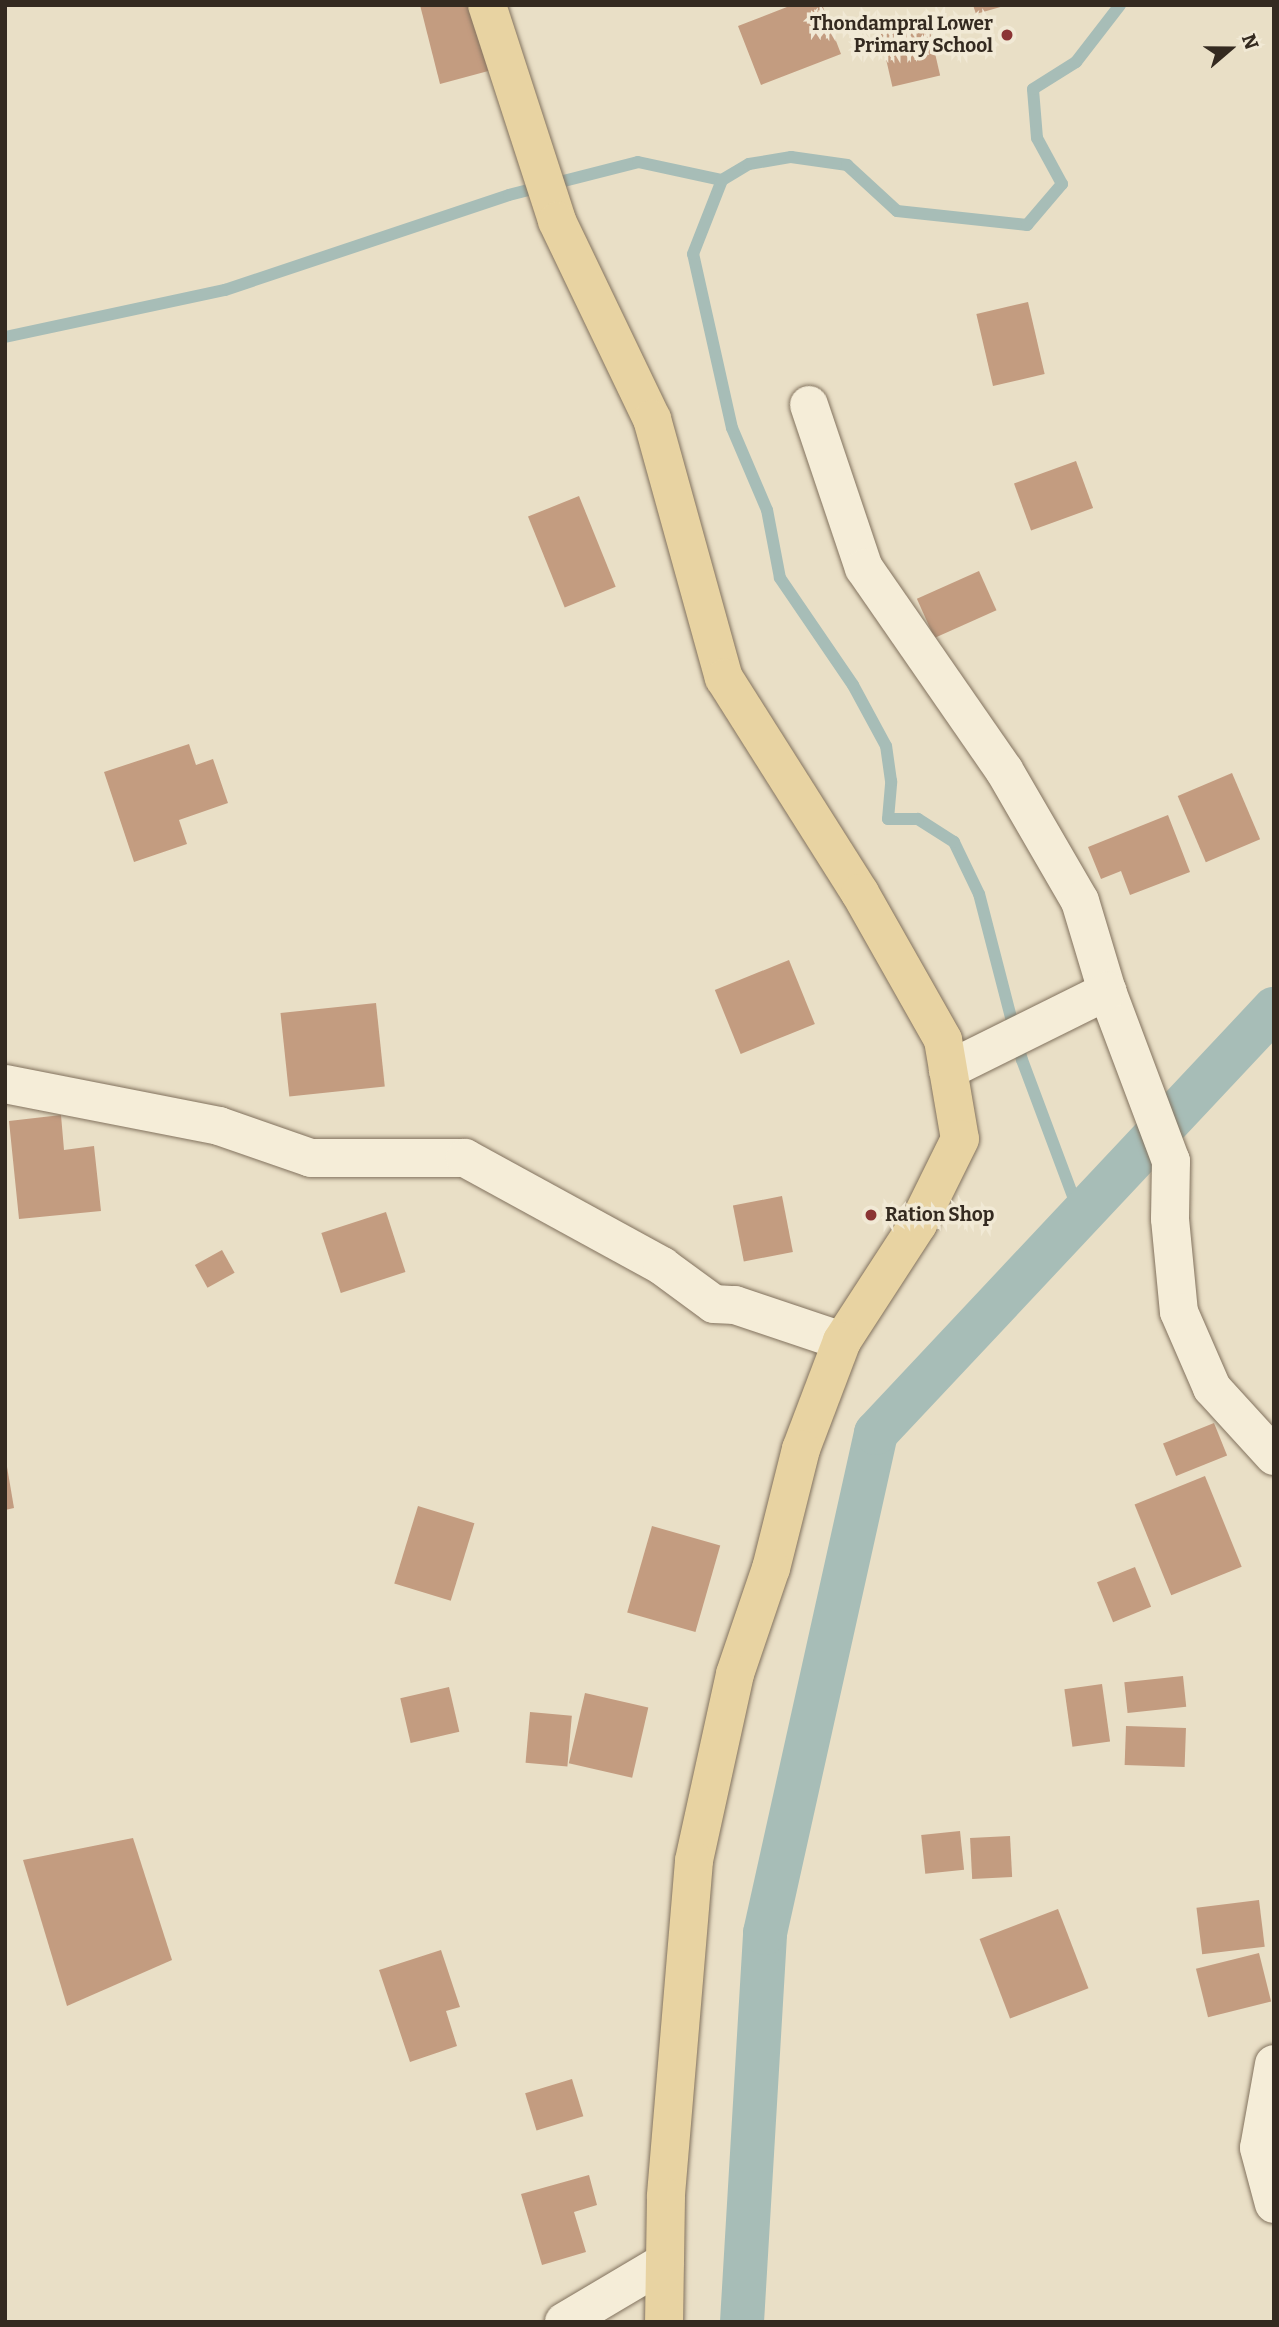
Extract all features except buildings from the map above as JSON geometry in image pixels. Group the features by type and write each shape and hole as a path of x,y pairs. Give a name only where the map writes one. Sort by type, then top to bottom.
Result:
{"main road":[{"path":"487,5 536,149 557,221 652,419 724,678 860,892 943,1040 960,1139 918,1224 842,1341 801,1449 771,1568 735,1674 694,1861 668,2169 664,2322"}],"street":[{"path":"809,405 863,568 1004,770 1073,889 1107,990 1171,1161 1170,1219 1179,1312 1212,1388 1274,1456"},
{"path":"948,1070 1107,990"},
{"path":"5,1084 219,1126 311,1158 466,1158 662,1266 714,1304 735,1305 842,1341"},
{"path":"1274,2064 1259,2148 1274,2204"},
{"path":"564,2322 665,2262"}],"waterway":[{"path":"1080,1215 1022,1060 979,894 954,842 918,819 888,819 891,781 886,746 853,685 780,578 767,510 732,428 693,254 722,180 749,164 791,157 847,165 897,211 1027,225 1062,184 1037,138 1033,89 1076,62 1120,5"},
{"path":"5,337 225,290 509,195 638,162 722,180"},
{"path":"742,2322 765,1933 876,1433 1274,1009"}],"place":[{"name":"Thondampral Lower Primary School","path":"1007,35"},
{"name":"Ration Shop","path":"871,1215"}]}
